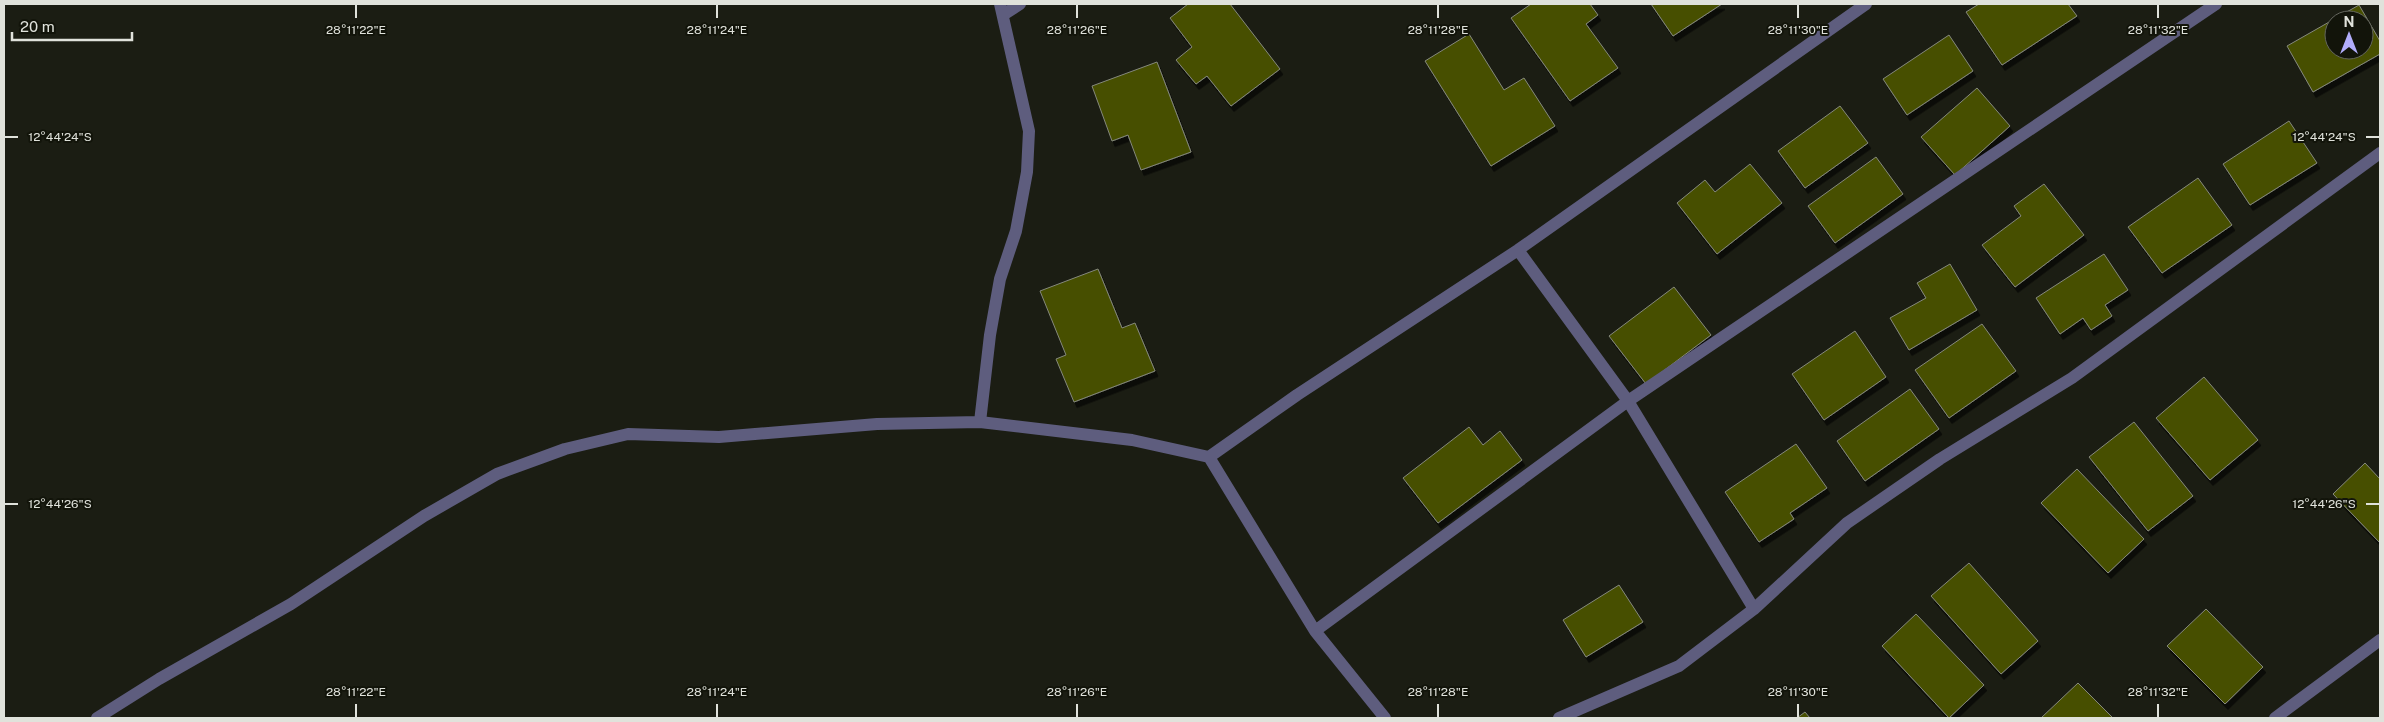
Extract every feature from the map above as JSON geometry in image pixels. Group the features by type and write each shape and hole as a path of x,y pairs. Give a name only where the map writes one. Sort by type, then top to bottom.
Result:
{"street":[{"path":"980,422 990,335 1000,279 1016,230 1027,172 1029,131 1001,9 1020,4"},
{"path":"97,718 160,679 291,604 424,516 489,478 565,449 628,434 719,437 877,424 980,422 1132,440 1209,456 1297,395 1518,250 1866,4"},
{"path":"1315,631 1628,401 2216,4"},
{"path":"1559,718 1680,666 1754,608 1848,523 1940,459 2072,378 2380,153"},
{"path":"1518,250 1628,401 1754,608"},
{"path":"1209,456 1315,631 1385,718"},
{"path":"2275,718 2380,640"}],"building":[{"path":"1188,4 1230,4 1280,69 1231,106 1207,76 1196,84 1176,60 1192,47 1170,18"},
{"path":"1531,4 1590,4 1598,15 1586,24 1618,68 1570,101 1511,18"},
{"path":"1651,4 1722,4 1673,36"},
{"path":"1979,4 2068,4 2077,16 2002,65 1966,12"},
{"path":"2359,5 2362,10 2350,10"},
{"path":"2324,25 2324,60 2369,60 2313,92 2287,46"},
{"path":"2374,31 2380,41 2380,54 2374,57"},
{"path":"1469,34 1504,90 1524,78 1555,126 1491,166 1425,61"},
{"path":"1949,35 1973,71 1907,115 1883,79"},
{"path":"1157,62 1191,152 1141,170 1128,135 1112,141 1092,86"},
{"path":"1977,88 2010,126 1955,175 1921,137"},
{"path":"1840,106 1868,143 1805,188 1778,151"},
{"path":"2289,121 2317,163 2250,205 2223,164"},
{"path":"1876,157 1903,194 1835,243 1808,206"},
{"path":"1750,164 1782,203 1717,254 1677,203 1705,180 1715,192"},
{"path":"2198,178 2232,225 2162,273 2128,227"},
{"path":"2044,184 2084,235 2015,287 1982,245 2021,216 2014,206"},
{"path":"2104,254 2128,290 2105,305 2112,316 2091,330 2083,318 2060,334 2036,298"},
{"path":"1950,264 1977,310 1909,350 1890,318 1926,298 1917,283"},
{"path":"1098,269 1122,328 1135,323 1155,371 1074,402 1056,359 1066,355 1040,291"},
{"path":"1674,287 1711,335 1646,384 1609,336"},
{"path":"1982,324 2016,371 1949,418 1915,370"},
{"path":"1855,331 1886,377 1824,420 1792,374"},
{"path":"2204,377 2258,440 2210,480 2156,418"},
{"path":"1910,389 1939,429 1865,481 1837,441"},
{"path":"2134,422 2193,496 2148,531 2089,457"},
{"path":"1469,427 1483,445 1500,431 1522,460 1438,523 1403,478"},
{"path":"1796,444 1827,488 1790,513 1794,519 1759,542 1725,492"},
{"path":"2365,463 2380,479 2380,543 2333,494"},
{"path":"2077,469 2144,539 2108,573 2041,503"},
{"path":"1969,563 2038,641 2001,674 1931,596"},
{"path":"1619,585 1643,622 1586,657 1563,620"},
{"path":"2206,609 2263,667 2225,704 2167,646"},
{"path":"1916,614 1984,685 1949,718 1882,646"},
{"path":"2078,683 2113,718 2041,718"},
{"path":"1805,712 1810,718 1797,718"}]}
